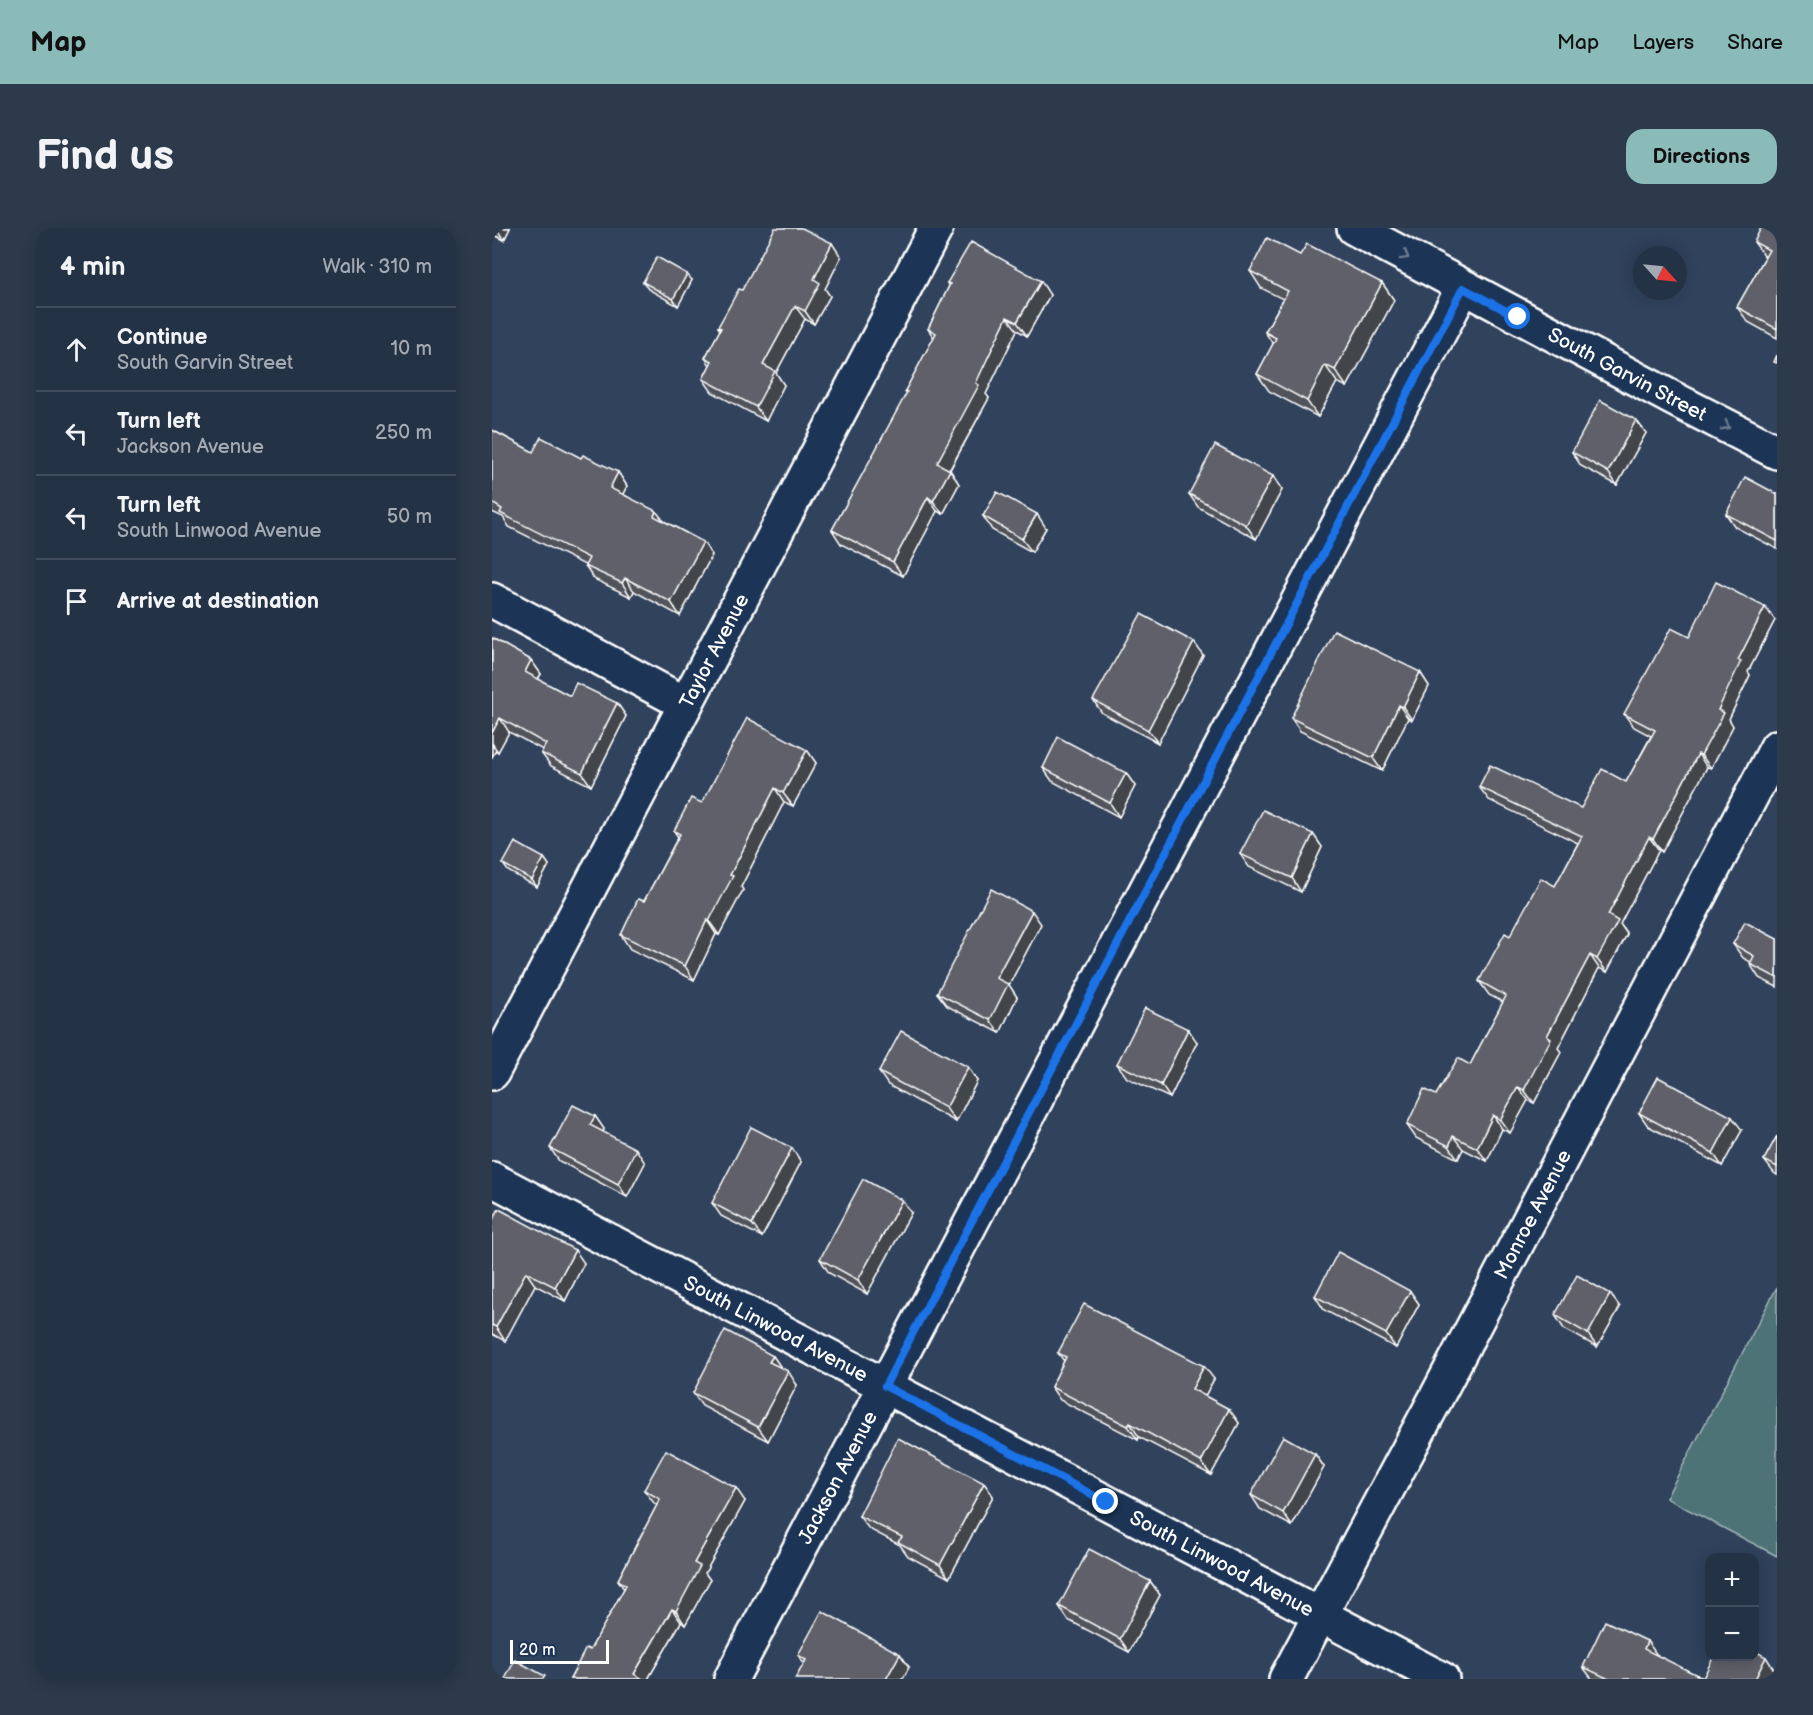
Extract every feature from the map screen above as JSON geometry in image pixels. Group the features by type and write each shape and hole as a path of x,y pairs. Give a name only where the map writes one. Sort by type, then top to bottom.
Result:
{"street":[{"name":"Taylor Avenue","path":"492,1073 936,228"},
{"name":"South Garvin Street","path":"1354,228 1463,288 1777,452"},
{"name":"Jackson Avenue","path":"731,1679 1463,288"},
{"path":"492,600 686,704"},
{"name":"Monroe Avenue","path":"1286,1679 1777,747"},
{"name":"South Linwood Avenue","path":"492,1179 1442,1679"}],"green space":[{"path":"1777,1287 1777,1556 1666,1498"}],"building":[{"path":"775,228 802,228 832,243 814,279 820,283 805,311 795,306 763,365 775,371 756,407 703,379 712,361 705,358 721,328 718,327 739,289 742,290"},
{"path":"1761,228 1777,228 1777,329 1737,307 1769,250 1754,242"},
{"path":"1267,238 1300,255 1307,244 1382,283 1335,370 1325,365 1307,401 1257,374 1276,338 1265,332 1288,291 1250,271"},
{"path":"971,242 1041,281 1017,322 1007,317 976,383 979,385 937,463 950,470 933,501 928,497 893,562 832,530 907,392 905,391 936,333 928,329 950,284 947,283"},
{"path":"657,257 687,274 673,299 643,282"},
{"path":"1600,400 1636,420 1608,472 1572,452"},
{"path":"492,430 533,452 541,437 581,458 583,455 618,472 610,488 656,511 654,516 703,542 671,602 625,578 622,583 585,566 589,558 500,513 502,509 492,503"},
{"path":"1215,445 1273,476 1246,525 1189,494"},
{"path":"1745,477 1777,494 1777,541 1726,514"},
{"path":"997,492 1037,514 1022,539 983,516"},
{"path":"1716,582 1765,607 1738,660 1741,661 1718,710 1724,713 1701,755 1698,754 1653,839 1649,837 1608,915 1618,921 1597,959 1590,955 1547,1036 1551,1039 1524,1090 1518,1087 1500,1120 1493,1115 1477,1148 1453,1136 1449,1146 1407,1125 1424,1089 1436,1095 1458,1058 1470,1065 1506,996 1479,981 1505,933 1510,936 1541,878 1555,886 1582,836 1479,787 1490,765 1581,808 1602,769 1626,782 1655,730 1624,714 1671,628 1689,637"},
{"path":"1141,614 1194,642 1148,730 1093,700"},
{"path":"1334,630 1420,672 1403,707 1399,705 1373,758 1291,718"},
{"path":"492,638 531,660 525,672 570,696 576,683 617,703 582,773 541,753 546,744 500,718 492,733"},
{"path":"747,718 807,750 783,793 775,788 730,875 733,876 709,921 707,920 685,966 621,935 638,899 644,901 680,834 674,831 691,798 702,803"},
{"path":"1058,737 1126,773 1110,803 1043,768"},
{"path":"1263,810 1313,834 1292,878 1240,854"},
{"path":"515,842 544,858 532,880 503,864"},
{"path":"991,889 1032,911 996,978 1008,984 990,1020 937,993"},
{"path":"1745,922 1777,939 1777,978 1750,964 1754,956 1733,944"},
{"path":"1145,1008 1188,1029 1161,1085 1117,1064"},
{"path":"901,1031 968,1067 946,1108 879,1072"},
{"path":"1658,1077 1732,1117 1713,1153 1639,1113"},
{"path":"573,1105 595,1116 590,1125 636,1149 618,1184 550,1148"},
{"path":"751,1127 792,1148 752,1224 712,1203"},
{"path":"1777,1136 1777,1167 1764,1160"},
{"path":"863,1179 902,1200 858,1280 820,1259"},
{"path":"499,1209 575,1250 555,1287 526,1272 496,1327 492,1325 492,1221"},
{"path":"1338,1252 1410,1291 1386,1334 1315,1296"},
{"path":"1577,1275 1610,1294 1588,1334 1555,1315"},
{"path":"1084,1304 1204,1366 1192,1389 1229,1409 1201,1462 1130,1423 1128,1426 1051,1387 1066,1357 1058,1353"},
{"path":"725,1330 773,1356 769,1362 788,1371 758,1427 693,1393"},
{"path":"1283,1436 1315,1454 1283,1513 1251,1495"},
{"path":"898,1438 984,1483 940,1565 898,1542 902,1537 859,1516"},
{"path":"666,1450 736,1488 694,1563 700,1566 676,1611 672,1609 634,1674 643,1679 570,1679 586,1648 590,1650 626,1585 618,1580 660,1499 644,1490"},
{"path":"1089,1549 1150,1581 1120,1639 1059,1606"},
{"path":"822,1611 900,1654 886,1679 795,1679 806,1660 798,1655"},
{"path":"1605,1621 1647,1641 1644,1649 1703,1678 1712,1661 1759,1661 1759,1653 1766,1657 1755,1679 1609,1679 1583,1667"},
{"path":"515,1660 545,1676 543,1679 505,1679"}],"route":[{"path":"1106,1502 885,1386 1463,288 1518,317"}]}
